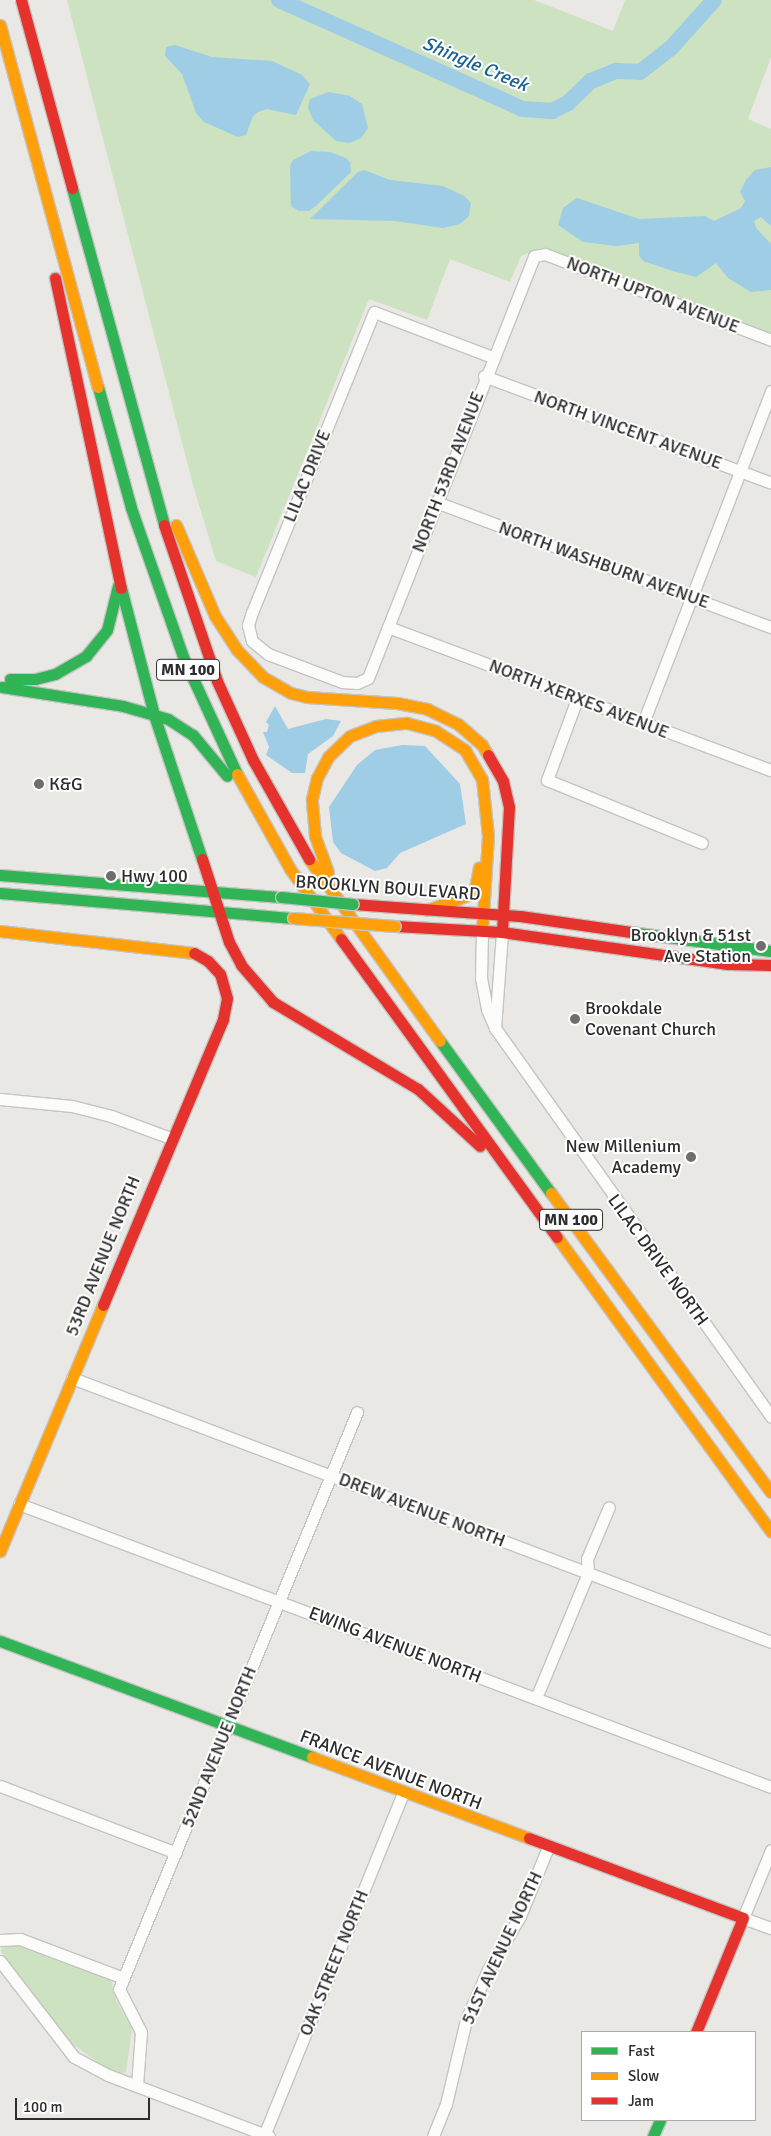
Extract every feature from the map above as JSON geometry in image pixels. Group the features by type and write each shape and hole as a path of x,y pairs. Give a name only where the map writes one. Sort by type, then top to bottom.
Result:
{"main road":[{"name":"MN 100","path":"21,0 177,571 227,704 253,760 303,850 371,947 771,1492"},
{"name":"MN 100","path":"0,25 131,508 154,582 208,715 290,869 771,1532"},
{"path":"7,51 118,569 154,715 217,912 241,965 273,1002 418,1089 467,1132 538,1210"},
{"path":"131,403 201,588 227,635 257,672 280,688 307,697 397,703 427,709 464,728 488,752 503,781 509,807 502,932"},
{"path":"1,684 55,674 72,666 94,649 112,616 117,598 118,569"},
{"path":"1,684 115,704 154,715 180,726 213,756 290,869"},
{"path":"371,947 330,877 315,836 312,799 317,778 328,757 343,742 365,728 394,723 416,724 436,731 465,750 478,768 486,795 488,836 482,931"},
{"path":"428,910 460,900 475,888 486,795"},
{"name":"BROOKLYN BOULEVARD","path":"0,874 210,890 384,907 484,913 771,951"},
{"name":"BROOKLYN BOULEVARD","path":"0,893 395,926 502,932 728,964 771,965"},
{"name":"53RD AVENUE NORTH","path":"0,931 192,952 208,961 220,974 227,998 223,1019 170,1138 0,1551"},
{"name":"FRANCE AVENUE NORTH","path":"0,1641 548,1847 743,1918"},
{"path":"696,2031 743,1918"},
{"path":"653,2136 660,2121"}],"street":[{"name":"NORTH UPTON AVENUE","path":"534,256 545,254 771,340"},
{"name":"NORTH 53RD AVENUE","path":"357,683 368,678 484,376 534,256"},
{"name":"LILAC DRIVE","path":"357,683 342,682 268,654 252,641 248,625 374,312 492,357"},
{"name":"NORTH VINCENT AVENUE","path":"484,376 771,483"},
{"path":"643,723 771,391"},
{"name":"NORTH WASHBURN AVENUE","path":"436,502 771,627"},
{"name":"NORTH XERXES AVENUE","path":"388,627 771,770"},
{"path":"577,699 547,780 702,843"},
{"name":"LILAC DRIVE NORTH","path":"482,931 481,978 487,1009 495,1028 771,1417"},
{"path":"495,1028 502,932"},
{"path":"0,1099 72,1106 111,1116 170,1138"},
{"name":"DREW AVENUE NORTH","path":"72,1378 771,1642"},
{"name":"52ND AVENUE NORTH","path":"137,2085 141,2032 119,1989 357,1412"},
{"name":"EWING AVENUE NORTH","path":"19,1504 771,1787"},
{"path":"536,1698 588,1573 587,1559 609,1507"},
{"path":"0,1786 176,1852"},
{"name":"OAK STREET NORTH","path":"267,2134 404,1793"},
{"name":"51ST AVENUE NORTH","path":"433,2136 446,2104 466,2020 488,1970 520,1916 548,1847"},
{"path":"743,1918 771,1850"},
{"name":"FRANCE AVENUE NORTH","path":"743,1918 771,1928"},
{"path":"0,1940 20,1939 124,1978"},
{"path":"0,1961 74,2057 108,2075 267,2134"}],"green space":[{"path":"67,0 534,0 613,31 625,0 771,0 771,57 748,119 771,129 771,334 541,248 521,256 510,282 450,259 427,320 369,299 256,577 216,561 193,485"},
{"path":"10,1943 111,1980 116,2000 132,2029 126,2072 121,2073 105,2067 71,2043 1,1952 2,1947"}],"water":[{"path":"175,45 212,57 272,61 302,75 310,84 296,115 267,109 258,112 253,116 246,135 238,137 204,122 196,113 182,74 165,56 166,47"},
{"path":"329,92 350,96 362,104 368,128 361,138 349,143 336,141 313,120 308,108 310,99"},
{"path":"311,151 330,152 346,158 350,162 351,172 309,211 299,211 291,206 290,166 293,160"},
{"path":"771,167 771,226 761,217 754,221 756,228 771,244 771,290 751,292 728,278 716,263 696,277 673,271 643,261 639,255 639,243 617,246 583,242 558,225 563,208 577,198 639,219 705,216 714,221 741,208 745,201 740,192 746,180 755,170"},
{"path":"364,170 390,180 443,186 464,196 471,203 469,216 460,224 443,228 395,221 310,219 358,172"},
{"path":"275,706 288,729 326,719 341,721 333,736 308,754 305,773 292,773 266,755 269,747 263,732 267,732 269,725 266,722"},
{"path":"402,745 425,746 460,784 466,824 400,853 387,868 375,871 341,853 333,842 329,807 357,765 375,750"}],"waterway":[{"name":"Shingle Creek","path":"279,0 523,109 552,111 568,103 591,81 616,71 640,72 671,48 714,0"}],"traffic: fast":[{"path":"72,188 164,525"},
{"path":"98,387 131,508 184,659 237,774"},
{"path":"10,679 35,679 55,674 86,656 107,630 118,586"},
{"path":"121,588 154,715 202,859"},
{"path":"2,687 123,706 168,719 193,735 227,776"},
{"path":"0,875 281,897"},
{"path":"0,893 293,918"},
{"path":"281,897 353,904"},
{"path":"638,933 771,951"},
{"path":"440,1041 551,1193"},
{"path":"0,1641 312,1757"},
{"path":"653,2136 660,2121"}],"traffic: slow":[{"path":"0,25 98,387"},
{"path":"176,525 215,616 237,650 263,677 291,693 307,697 397,703 427,709 458,724 482,745 488,755"},
{"path":"328,872 315,836 312,799 317,778 328,757 350,736 376,726 407,723 436,731 465,750 482,779 488,836 482,931"},
{"path":"237,774 290,869 341,939"},
{"path":"309,859 440,1041"},
{"path":"427,910 469,895 475,888 479,867"},
{"path":"293,918 395,926"},
{"path":"0,931 194,953"},
{"path":"551,1193 771,1492"},
{"path":"557,1237 771,1532"},
{"path":"0,1551 103,1305"},
{"path":"312,1757 529,1838"}],"traffic: jam":[{"path":"21,0 72,188"},
{"path":"55,278 121,588"},
{"path":"164,525 217,681 253,760 309,859"},
{"path":"488,755 503,781 509,807 502,932"},
{"path":"202,859 229,942 241,965 273,1002 418,1089 480,1146"},
{"path":"353,904 520,916 638,933"},
{"path":"395,926 502,932 728,964 771,965"},
{"path":"341,939 557,1237"},
{"path":"103,1305 223,1019 227,998 220,974 208,961 194,953"},
{"path":"529,1838 743,1918 696,2031"}],"place":[{"name":"K&G","path":"39,784"},
{"name":"Hwy 100","path":"111,876"},
{"name":"Brooklyn & 51st Ave Station","path":"761,946"},
{"name":"Brookdale Covenant Church","path":"575,1019"},
{"name":"New Millenium Academy","path":"691,1157"}]}
